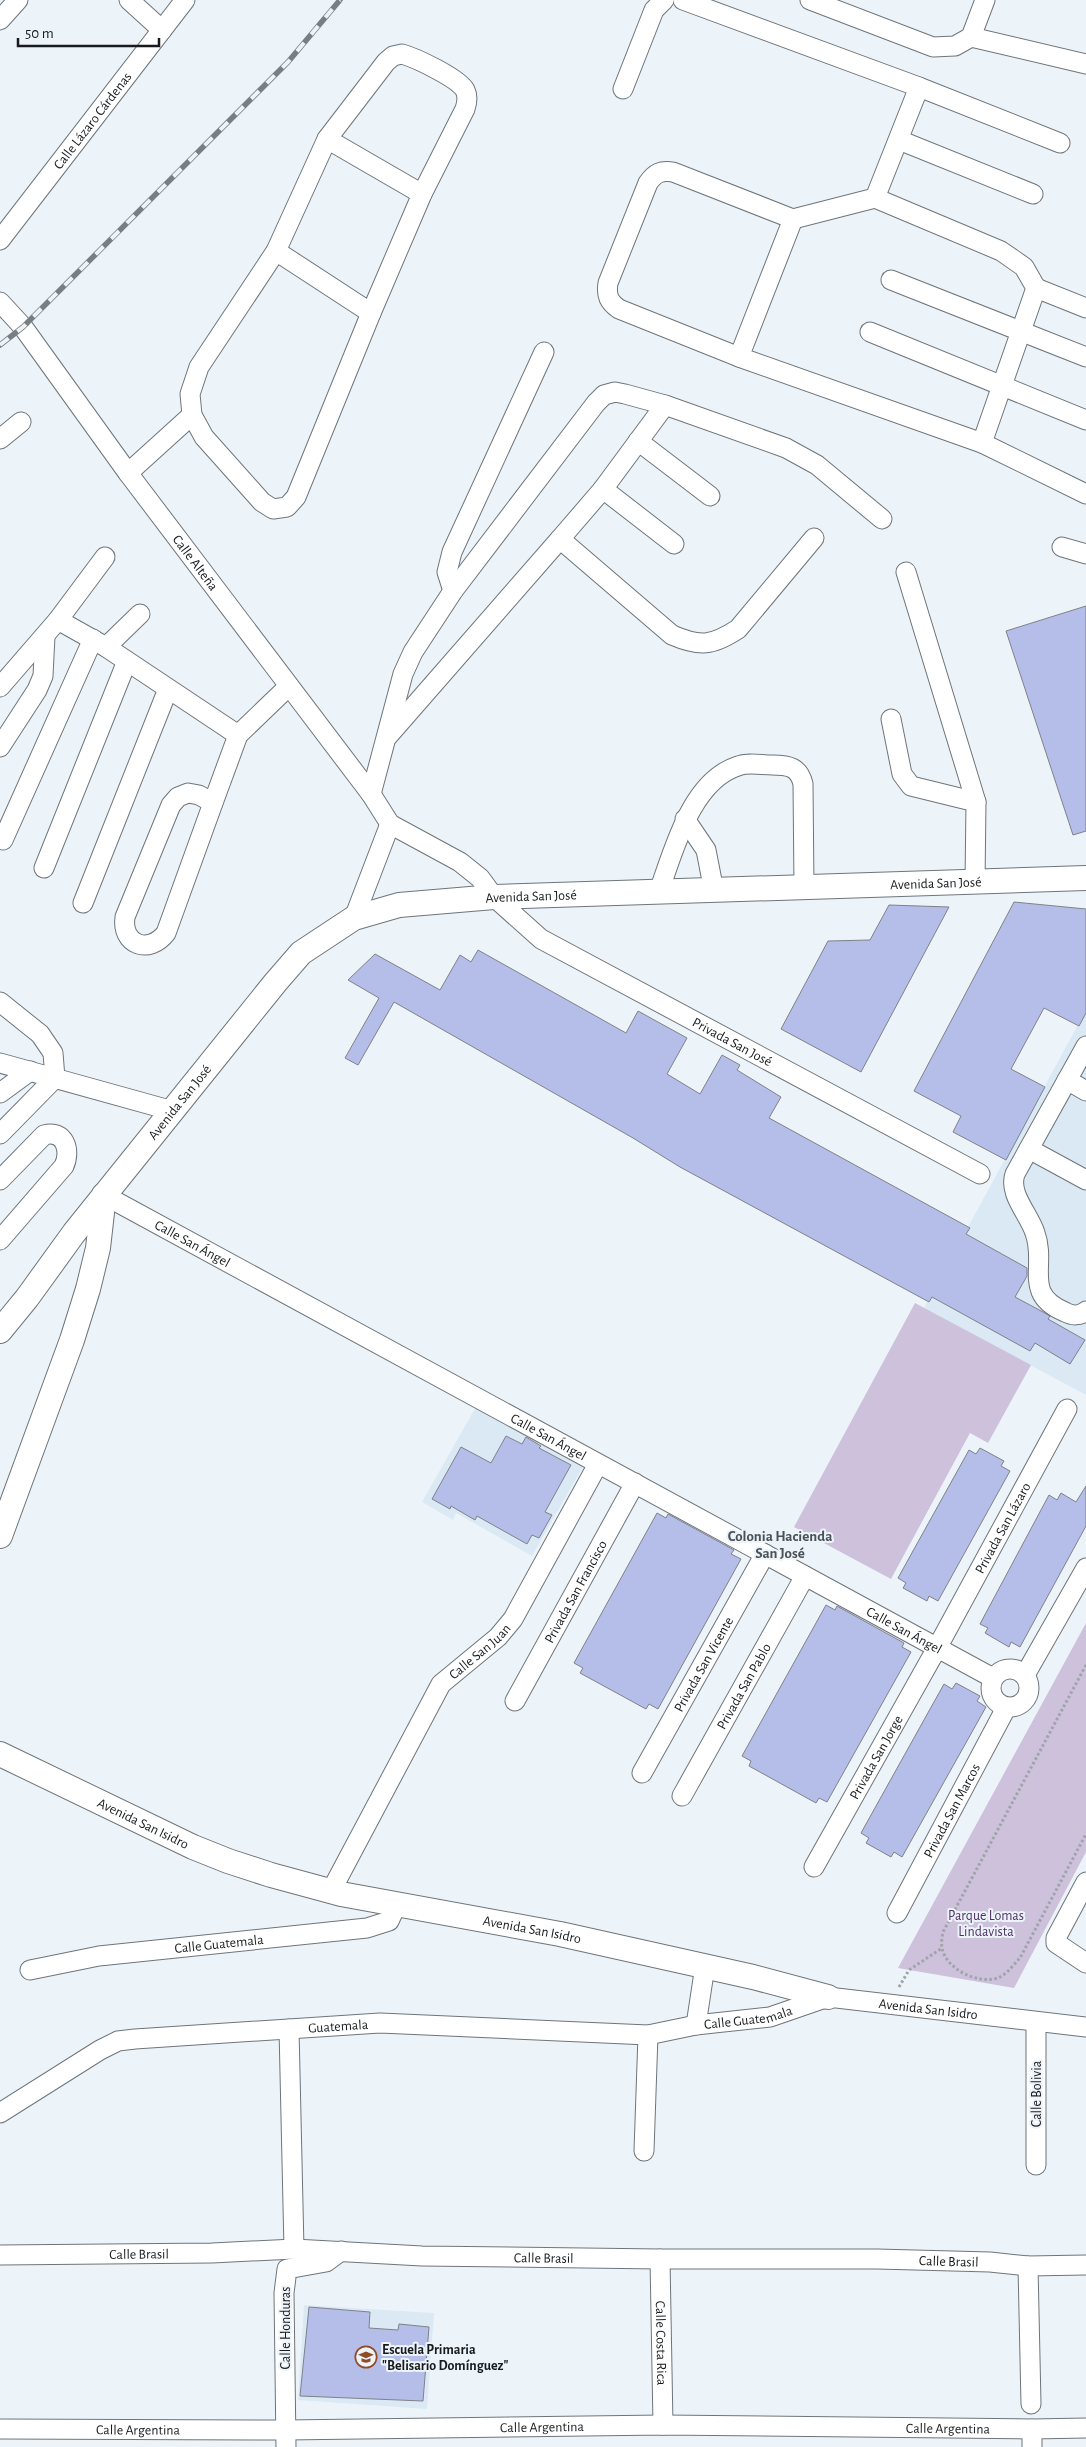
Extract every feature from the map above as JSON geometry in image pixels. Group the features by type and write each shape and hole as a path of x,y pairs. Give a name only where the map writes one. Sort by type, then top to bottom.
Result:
{"main road":[{"name":"Avenida San José","path":"0,1331 104,1195 301,953 354,918 399,905 494,897 1086,878"},
{"path":"0,1536 80,1314 98,1248 104,1195"},
{"name":"Avenida San Isidro","path":"0,1754 201,1850 263,1872 331,1891 560,1934 705,1966 828,1997"}],"street":[{"path":"0,20 18,0"},
{"path":"129,0 162,30"},
{"name":"Calle Lázaro Cárdenas","path":"0,240 185,0"},
{"path":"623,88 654,10 664,0"},
{"path":"682,0 919,87 1060,143"},
{"path":"810,0 933,47 955,46 971,37 986,0"},
{"path":"971,37 1086,64"},
{"path":"402,54 458,83 465,90 468,99 465,109 422,194 370,313 296,497 287,507 273,509 262,502 204,437 192,415 190,394 199,367 276,251 327,139 386,62 394,56 402,54"},
{"path":"875,198 919,87"},
{"path":"327,139 422,194"},
{"path":"899,140 1033,194"},
{"path":"1086,308 1036,288 1024,267 1001,251 875,198 793,219 673,172 663,171 654,175 648,183 615,265 606,293 610,303 614,306 739,357 982,443 1086,494"},
{"path":"739,357 793,219"},
{"path":"276,251 370,313"},
{"path":"891,280 1022,330 1086,357"},
{"path":"982,443 1036,288"},
{"name":"Calle Alteña","path":"0,302 23,327 128,473 371,794 390,824 460,862 480,878 494,897"},
{"path":"870,332 1086,420"},
{"path":"453,591 447,572 452,552 544,352"},
{"path":"371,794 403,674 413,652 453,591 604,395 620,393 666,405 786,448 817,465 882,518"},
{"path":"385,739 603,489 666,405"},
{"path":"128,473 192,415"},
{"path":"0,439 21,422"},
{"path":"638,441 710,496"},
{"path":"603,489 674,544"},
{"path":"560,539 672,635 694,644 722,640 738,629 814,538"},
{"path":"1062,547 1086,554"},
{"path":"0,687 58,620 105,557"},
{"path":"906,572 976,802 975,882"},
{"path":"3,840 100,643 140,614"},
{"path":"58,620 100,643 238,735"},
{"path":"0,747 37,690 43,676 44,636"},
{"path":"44,868 127,661"},
{"path":"213,802 198,795 188,793 178,797 171,805 125,917 124,926 127,935 137,943 148,946 154,944 159,942 166,933 238,735 290,686"},
{"path":"83,903 168,689"},
{"path":"891,719 902,774 910,786 976,802"},
{"path":"659,891 685,819 712,782 724,771 740,764 784,765 794,767 801,774 803,784 804,888"},
{"path":"685,819 706,850 714,891"},
{"path":"354,918 390,824"},
{"name":"Privada San José","path":"494,897 541,939 980,1174"},
{"path":"0,1002 40,1034 53,1053 55,1078 0,1134"},
{"path":"1086,1046 1029,1149 1016,1174 1013,1186 1037,1241 1039,1290 1046,1300 1063,1312 1073,1316 1086,1311"},
{"path":"0,1063 173,1111"},
{"path":"0,1093 30,1071"},
{"path":"1066,1080 1086,1091"},
{"path":"0,1180 44,1135 51,1133 58,1135 67,1146 68,1157 64,1166 0,1240"},
{"path":"1029,1149 1086,1180"},
{"name":"Calle San Ángel","path":"104,1195 993,1678"},
{"name":"Privada San Lázaro","path":"937,1648 1067,1409"},
{"name":"Calle San Juan","path":"331,1891 441,1684 492,1642 513,1619 598,1464"},
{"name":"Privada San Francisco","path":"515,1700 635,1483"},
{"name":"Privada San Vicente","path":"642,1773 765,1554"},
{"path":"1024,1675 1086,1568"},
{"name":"Privada San Pablo","path":"682,1796 805,1576"},
{"name":"Privada San Jorge","path":"814,1867 937,1648"},
{"path":"1008,1669 1020,1671 1024,1675 1030,1686 1027,1698 1018,1706 1006,1708 997,1703 991,1694 993,1678 1008,1669"},
{"name":"Privada San Marcos","path":"897,1913 1006,1708"},
{"path":"1086,1882 1056,1938 1056,1943 1086,1963"},
{"name":"Calle Guatemala","path":"30,1970 99,1956 367,1928 389,1921 397,1904"},
{"name":"Calle Guatemala","path":"705,1966 696,2025 770,2017 828,1997"},
{"name":"Avenida San Isidro","path":"828,1997 891,2006 1086,2027"},
{"name":"Calle Bolivia","path":"1036,2022 1036,2165"},
{"name":"Guatemala","path":"0,2113 100,2050 118,2041 380,2023 648,2035 696,2025"},
{"path":"289,2029 294,2249"},
{"path":"644,2151 648,2035"},
{"name":"Calle Brasil","path":"0,2255 212,2253 294,2249 342,2250 422,2256 660,2260 877,2259 990,2262 1028,2266 1086,2265"},
{"name":"Calle Honduras","path":"286,2438 284,2293 287,2269 326,2262 342,2250"},
{"name":"Calle Costa Rica","path":"660,2260 664,2425"},
{"path":"1028,2266 1031,2404"},
{"name":"Calle Argentina","path":"0,2429 286,2438 664,2425 1032,2438 1084,2429"}],"path":[{"path":"1086,1666 942,1932 942,1948 955,1967 971,1977 986,1980 999,1977 1010,1969 1020,1958 1086,1834"},
{"path":"891,2006 908,1970 942,1948"}],"shaded area":[{"path":"1086,1010 1086,1395 924,1308"},
{"path":"477,1405 584,1465 532,1556 456,1513 453,1520 422,1502"},
{"name":"Escuela Primaria \"Belisario Domínguez\"","path":"304,2305 434,2313 427,2409 298,2400"}],"green space":[{"path":"915,1303 1031,1365 988,1443 970,1433 891,1579 794,1527"},
{"name":"Parque Lomas Lindavista","path":"1086,1623 1086,1852 1014,1988 898,1968"}],"building":[{"path":"1086,606 1086,831 1073,835 1006,631"},
{"path":"1014,902 1086,909 1086,1013 1079,1026 1044,1008 1011,1069 1045,1087 1006,1160 953,1132 961,1116 914,1091"},
{"path":"889,905 949,907 861,1072 781,1029 828,941 870,940"},
{"path":"478,950 626,1033 638,1011 687,1038 667,1074 700,1094 722,1055 740,1065 737,1070 781,1097 769,1118 970,1228 966,1234 1027,1268 1027,1276 1015,1297 1050,1316 1048,1319 1085,1340 1070,1364 1035,1343 1030,1351 932,1297 929,1302 680,1167 633,1138 394,1002 358,1065 345,1058 379,998 348,980 375,954 440,990 460,955 471,962"},
{"path":"506,1436 522,1444 526,1437 541,1446 539,1448 571,1465 545,1512 552,1515 539,1538 532,1535 527,1544 477,1516 475,1520 451,1506 450,1509 432,1499 461,1447 491,1463"},
{"path":"980,1448 1004,1461 1001,1466 1010,1471 938,1601 929,1596 927,1601 903,1588 906,1583 898,1578 969,1450 976,1454"},
{"path":"1086,1486 1086,1526 1020,1647 1011,1642 1009,1647 985,1633 988,1628 980,1624 1049,1495 1057,1500 1061,1493 1076,1502"},
{"path":"657,1513 666,1518 668,1514 734,1550 731,1554 741,1559 658,1709 649,1704 646,1709 580,1673 583,1668 574,1663"},
{"path":"826,1605 835,1610 837,1606 904,1643 902,1647 911,1652 827,1802 819,1798 816,1803 749,1766 751,1761 742,1756"},
{"path":"956,1683 980,1696 977,1701 986,1707 902,1857 894,1852 891,1857 866,1843 869,1838 861,1833 944,1684 952,1689"},
{"name":"Escuela Primaria \"Belisario Domínguez\"","path":"309,2307 370,2312 369,2328 398,2330 399,2324 429,2327 423,2401 300,2396"}],"railway":[{"path":"0,345 23,327 288,62 340,0"}],"place":[{"name":"Escuela Primaria \"Belisario Domínguez\"","path":"366,2357"}],"district":[{"name":"Colonia Hacienda San José","path":"780,1544"}]}
